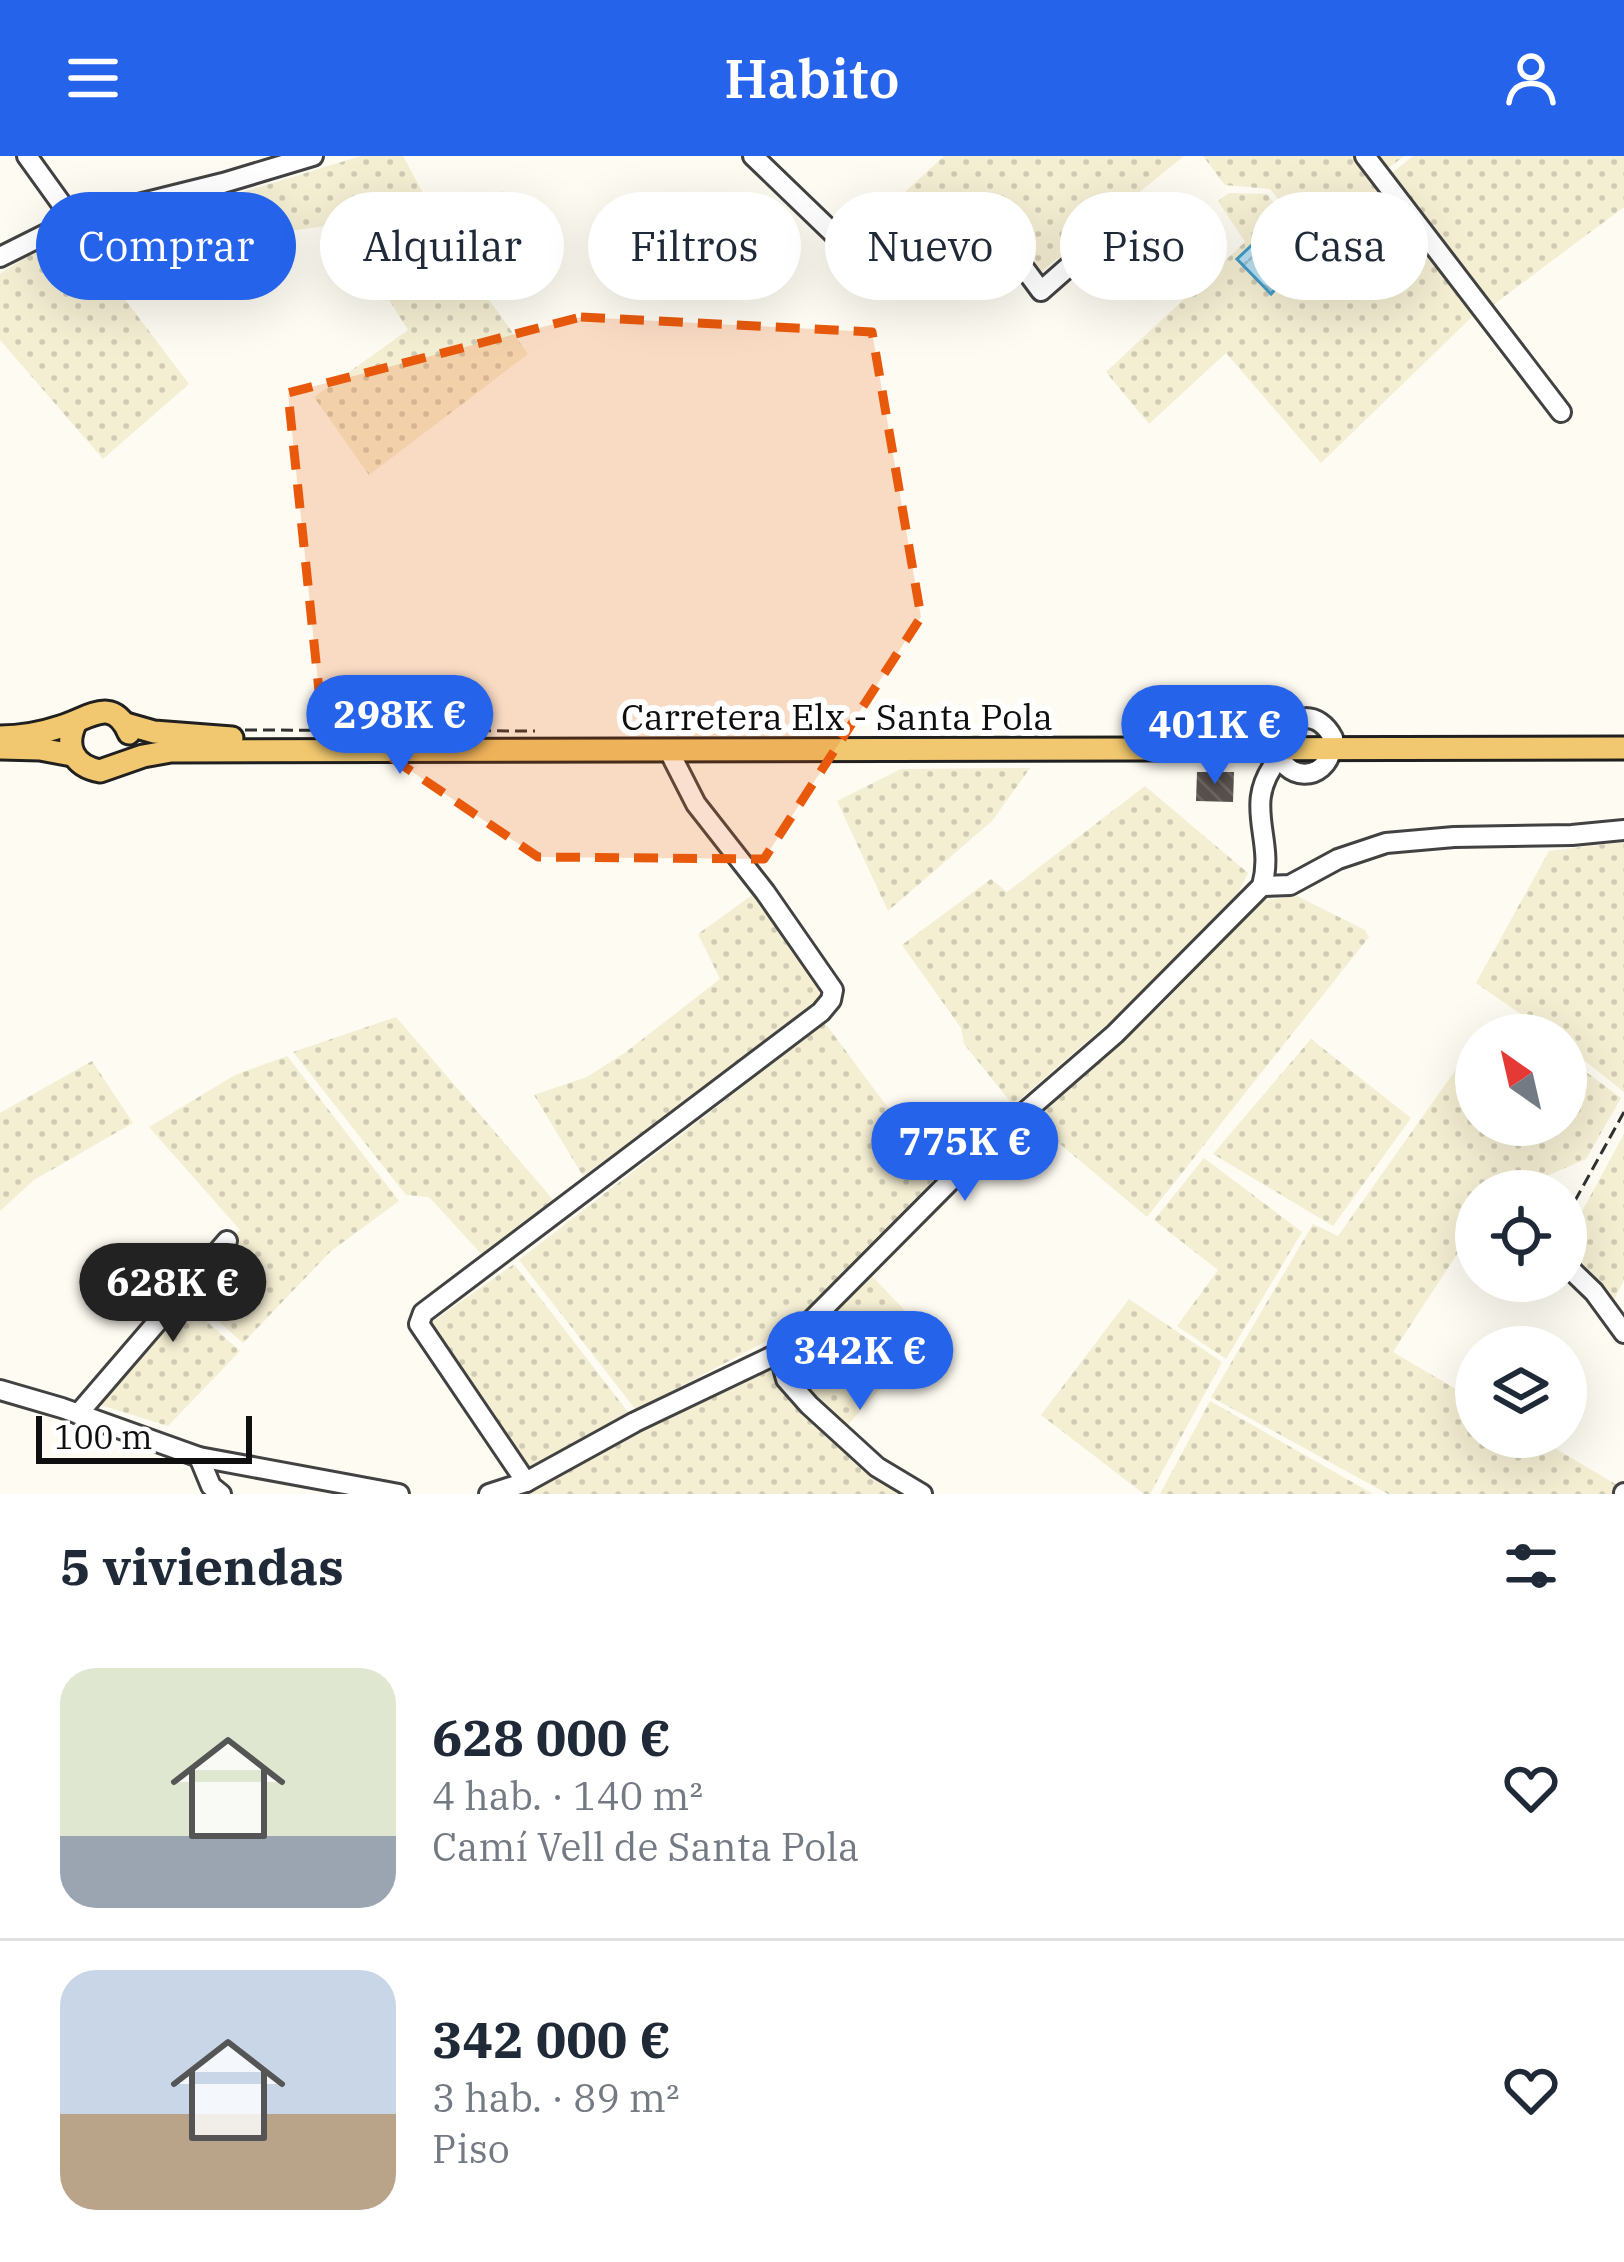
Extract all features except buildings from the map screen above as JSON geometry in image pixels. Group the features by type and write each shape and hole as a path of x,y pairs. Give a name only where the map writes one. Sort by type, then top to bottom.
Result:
{"main road":[{"path":"0,737 57,728 99,712 109,712 126,724 130,741 123,762 100,772 78,763 70,739 76,722"},
{"name":"Carretera Elx - Santa Pola","path":"126,724 154,732 232,738 651,736 1278,748"},
{"name":"Carretera Elx - Santa Pola","path":"123,762 171,751 1624,744"},
{"path":"0,748 72,755"}],"street":[{"path":"27,156 53,192"},
{"path":"187,192 313,156"},
{"path":"753,156 890,288 981,210 1041,292 1060,275"},
{"path":"1365,156 1561,412"},
{"path":"0,257 36,239"},
{"path":"489,1494 526,1482 634,1422 779,1353 980,1152 1115,1034 1262,886 1267,867 1260,796 1264,776 1278,748 1294,772 1308,774 1323,768 1331,758 1332,743"},
{"path":"526,1482 419,1324 423,1313 821,1012 833,990 696,804 671,749"},
{"path":"1262,886 1290,885 1338,859 1385,843 1624,830"},
{"path":"78,1414 227,1241"},
{"path":"1587,1285 1624,1333"},
{"path":"779,1353 786,1379 809,1405 877,1467 922,1494"},
{"path":"0,1390 199,1457 399,1494"},
{"path":"199,1457 213,1491"}],"path":[{"path":"241,730 549,731"},
{"path":"1587,1179 1624,1112"}],"highlighted area":[{"path":"581,317 872,332 921,617 764,859 538,857 321,710 288,393"}],"shaded area":[{"path":"361,156 403,156 422,192 320,192 320,227 296,230 296,192 243,192"},
{"path":"944,156 1184,156 1140,192 1060,192 1060,256 1042,271 1036,263 1036,192 905,192"},
{"path":"1203,156 1404,156 1385,171 1396,192 1272,192 1225,185"},
{"path":"1413,156 1624,156 1624,207 1493,305 1428,220 1428,192 1407,192 1392,173"},
{"path":"1227,194 1251,194 1251,300 1428,300 1428,252 1476,313 1321,463 1226,353 1149,424 1106,372 1183,300 1227,300 1227,259 1245,242 1227,215"},
{"path":"36,251 36,300 125,300 189,384 103,459 0,340 0,274"},
{"path":"389,300 489,300 528,354 369,475 314,397 408,330"},
{"path":"1030,768 992,821 888,911 837,801 901,769"},
{"path":"1145,786 1248,873 1238,893 1120,1013 1013,1105 964,1044 961,1028 902,945 991,879 1007,892"},
{"path":"1624,842 1624,1092 1587,1063 1587,1014 1521,1014 1476,983 1549,851"},
{"path":"755,893 821,983 823,996 808,1012 583,1176 534,1095 587,1077 720,979 698,934"},
{"path":"1297,896 1365,930 1369,937 1147,1217 1029,1118 1164,1003 1259,901"},
{"path":"396,1017 556,1203 485,1258 429,1197 406,1195 293,1052"},
{"path":"825,1023 938,1175 805,1315 763,1343 636,1410 519,1260"},
{"path":"1311,1039 1411,1118 1333,1226 1213,1154"},
{"path":"287,1056 399,1201 331,1251 243,1343 189,1295 240,1230 149,1127 235,1075"},
{"path":"92,1061 133,1123 34,1180 0,1211 0,1113"},
{"path":"1455,1071 1455,1146 1587,1146 1587,1073 1621,1098 1586,1159 1560,1170 1455,1170 1455,1257 1393,1352 1455,1389 1455,1458 1571,1458 1617,1485 1613,1494 1388,1494 1211,1397 1313,1224 1338,1236"},
{"path":"1624,1134 1624,1280 1614,1300 1587,1274 1587,1202"},
{"path":"1204,1158 1302,1232 1226,1359 1177,1326 1218,1270 1154,1220"},
{"path":"514,1264 631,1416 530,1469 428,1325"},
{"path":"871,1275 928,1335 847,1426 794,1378 793,1359"},
{"path":"1129,1299 1222,1362 1150,1494 1041,1415"},
{"path":"187,1304 240,1351 168,1426 97,1404"},
{"path":"766,1368 847,1454 900,1494 527,1494 641,1431"},
{"path":"1210,1401 1373,1494 1160,1494"}],"water":[{"path":"1251,246 1251,273 1237,259"}]}
